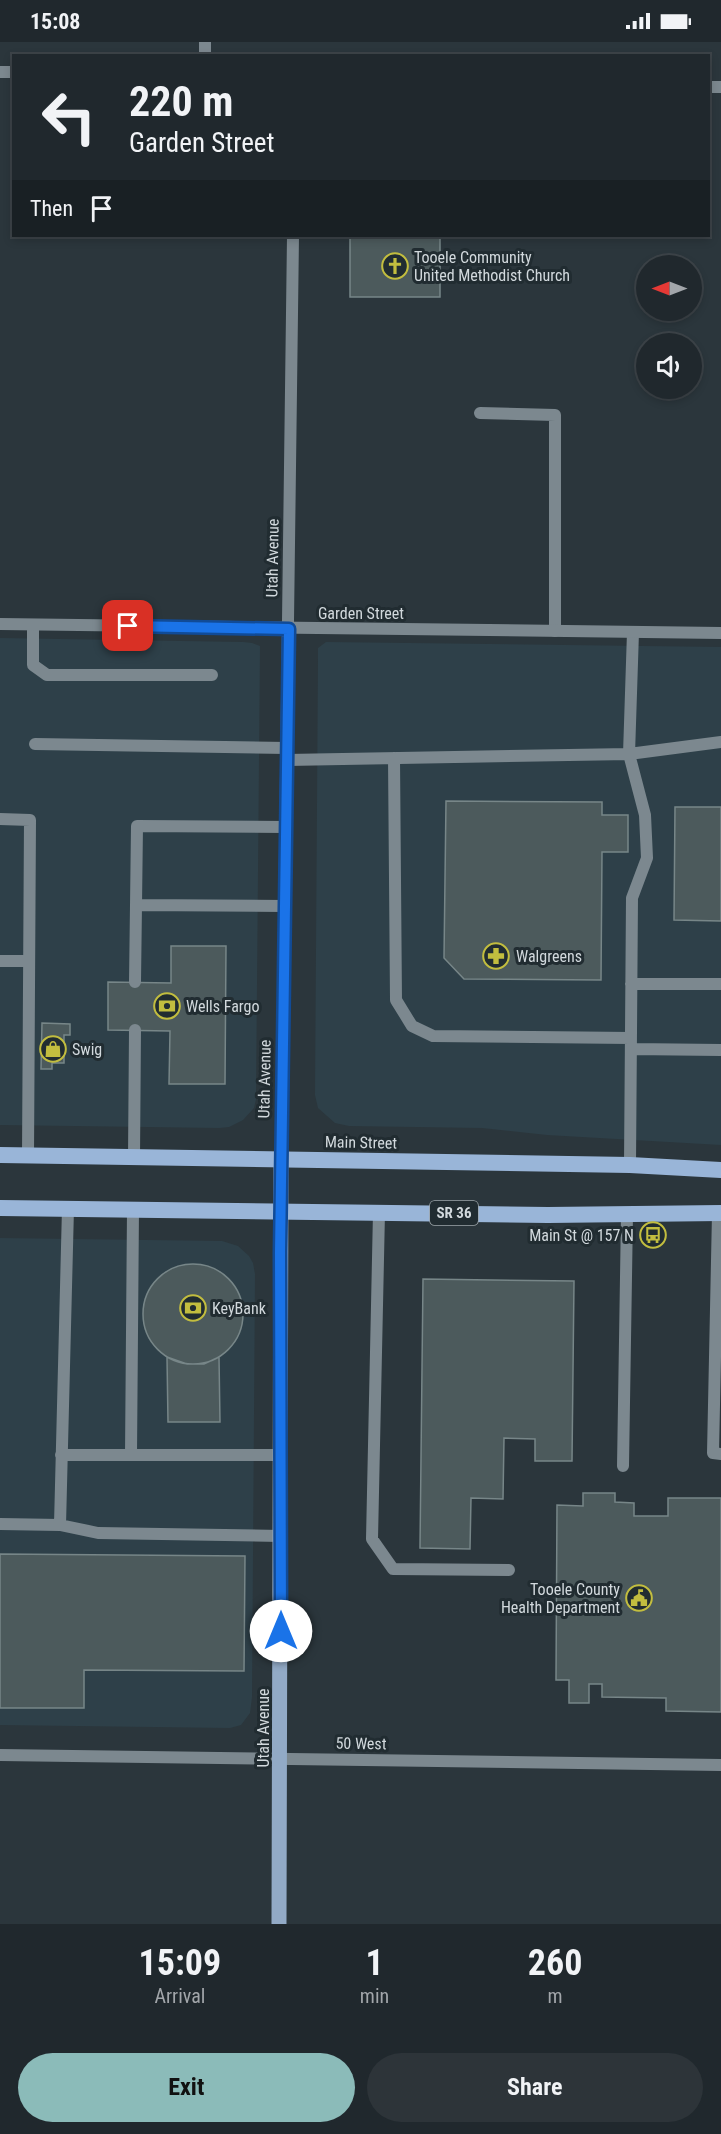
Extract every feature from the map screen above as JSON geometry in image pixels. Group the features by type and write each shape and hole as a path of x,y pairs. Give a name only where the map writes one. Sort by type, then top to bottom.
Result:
{"highway":[{"name":"Main Street","path":"0,1155 630,1165 721,1170"},
{"name":"SR 36","path":"0,1208 720,1213"}],"main road":[{"name":"Utah Avenue","path":"279,1924 281,1159"}],"street":[{"name":"Utah Avenue","path":"281,1159 293,237"},
{"path":"480,413 555,415 555,631"},
{"name":"Garden Street","path":"0,624 721,633"},
{"path":"33,625 33,665 47,675 212,675"},
{"path":"630,1165 632,898 647,858 645,815 629,754 633,632"},
{"path":"35,744 394,758 629,754 721,742"},
{"path":"394,758 396,1000 412,1026 433,1036 721,1050"},
{"path":"0,819 30,820 28,1156"},
{"path":"135,982 137,826 286,827"},
{"path":"136,905 285,906"},
{"path":"0,961 29,961"},
{"path":"631,984 721,984"},
{"path":"134,1158 135,1030"},
{"path":"60,1525 68,1208"},
{"path":"131,1455 133,1209"},
{"path":"379,1212 372,1539 393,1569 509,1570"},
{"path":"720,1213 713,1453 721,1454"},
{"path":"623,1466 627,1214"},
{"path":"61,1455 281,1455"},
{"path":"0,1524 60,1525 98,1533 281,1536"},
{"name":"50 West","path":"0,1755 721,1765"}],"shaded area":[{"path":"0,638 243,642 260,646 256,1099 254,1108 243,1120 229,1127 0,1125"},
{"path":"326,642 721,647 721,1145 547,1135 482,1128 349,1126 335,1123 318,1108 315,1095 318,648"},
{"path":"0,1238 222,1241 238,1246 253,1263 255,1274 252,1697 250,1713 241,1725 230,1728 0,1725"}],"building":[{"name":"Tooele Community United Methodist Church","path":"350,237 440,237 440,297 350,297"},
{"name":"Walgreens","path":"446,801 602,802 602,815 628,815 628,852 602,852 601,980 464,979 444,958"},
{"path":"675,807 721,807 721,921 674,920"},
{"name":"Wells Fargo","path":"171,946 226,946 225,1084 169,1084 170,1031 108,1030 108,982 171,983"},
{"name":"Swig","path":"42,1023 70,1024 70,1035 64,1035 64,1063 52,1063 52,1069 41,1069"},
{"name":"KeyBank","path":"193,1264 221,1272 235,1286 243,1314 235,1342 221,1356 193,1364 165,1356 151,1342 143,1314 151,1286 165,1272"},
{"path":"423,1279 574,1281 572,1461 535,1461 535,1439 504,1438 503,1499 471,1498 470,1549 420,1548"},
{"path":"167,1357 187,1364 204,1364 219,1357 220,1422 168,1422"},
{"name":"Tooele County Health Department","path":"583,1493 615,1493 615,1502 634,1503 634,1516 668,1516 668,1498 721,1498 721,1712 666,1711 666,1698 602,1697 602,1684 589,1684 589,1703 569,1703 569,1680 556,1680 557,1505 583,1506"},
{"path":"0,1554 245,1556 244,1671 84,1670 84,1708 0,1708"}],"place":[{"name":"Tooele Community United Methodist Church","path":"395,266"},
{"name":"Walgreens","path":"496,956"},
{"name":"Wells Fargo","path":"167,1006"},
{"name":"Swig","path":"53,1049"},
{"name":"Main St @ 157 N","path":"653,1235"},
{"name":"KeyBank","path":"193,1308"},
{"name":"Tooele County Health Department","path":"639,1598"}],"route":[{"path":"128,626 289,629 280,1252 281,1631"}]}
